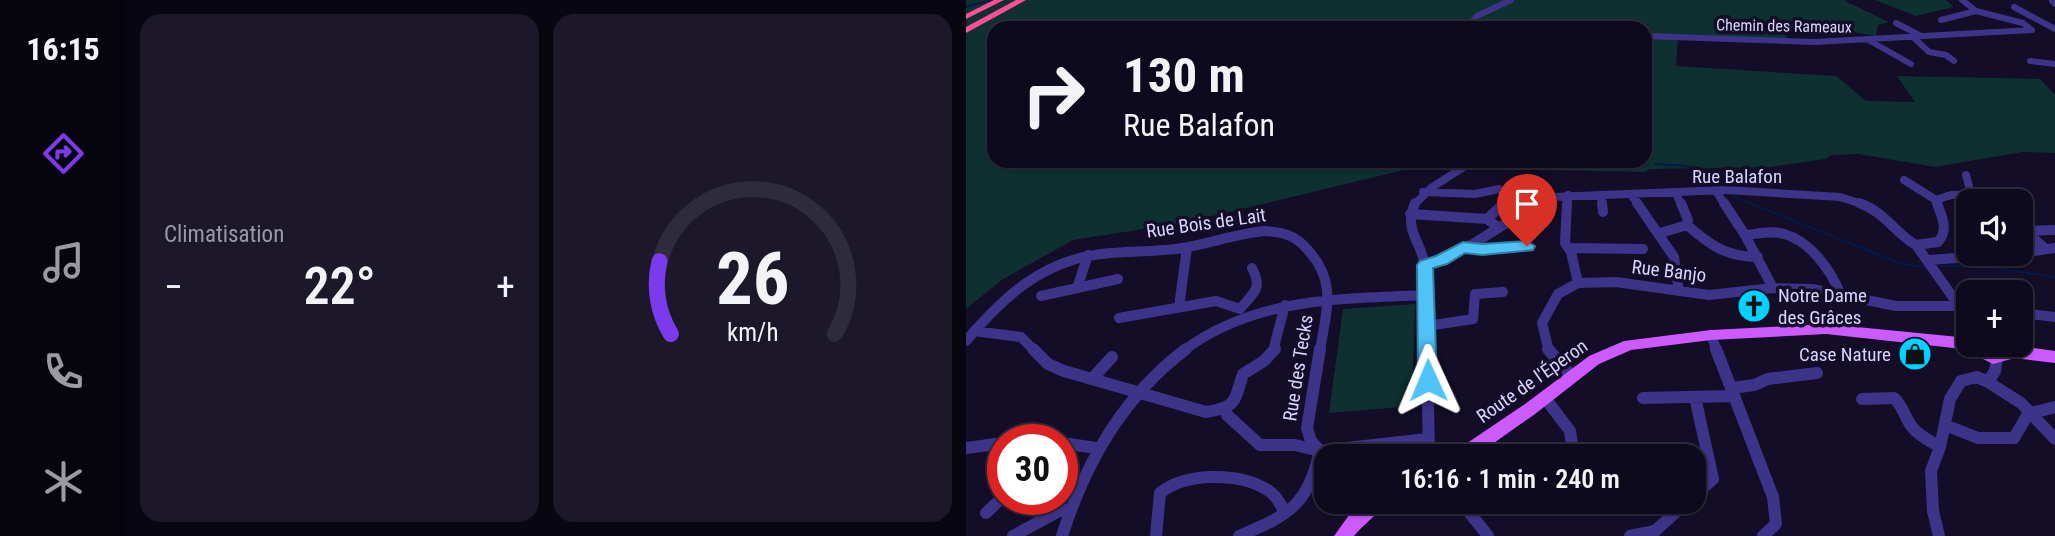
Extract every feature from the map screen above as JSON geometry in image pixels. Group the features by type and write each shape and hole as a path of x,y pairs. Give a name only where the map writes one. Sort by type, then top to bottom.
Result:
{"highway":[{"path":"966,17 1000,0"},
{"path":"966,30 1022,0"}],"main road":[{"name":"Route de l'Éperon","path":"1479,444 1594,360 1629,345 1711,335 1845,330 1956,346"},
{"name":"Route de l'Éperon","path":"2033,355 2055,357"},
{"path":"1343,536 1362,514"}],"street":[{"path":"1472,21 1477,16 1511,0"},
{"path":"1962,0 1976,11"},
{"path":"2004,10 2026,5"},
{"path":"2014,7 2055,29"},
{"path":"1960,33 1941,20 1976,11"},
{"name":"Chemin des Rameaux","path":"1652,36 1719,40 1870,41 2032,30 2023,23 1976,11"},
{"path":"1896,23 1922,36"},
{"path":"1913,38 1929,52 1946,55 1954,61"},
{"path":"1870,41 1911,64"},
{"path":"2030,61 2055,64"},
{"path":"1428,444 1425,265 1413,238 1410,214 1423,192 1462,168"},
{"path":"1966,175 1970,189"},
{"path":"1904,180 1936,200 1944,226 1944,235 1938,242 1916,245"},
{"path":"1423,192 1475,194 1499,189 1527,209"},
{"path":"1716,191 1758,257 1773,288"},
{"name":"Rue Balafon","path":"1425,265 1442,260 1541,201 1568,195 1632,196 1716,191 1852,199 1880,212 1905,239 1916,245 1956,295"},
{"path":"1676,193 1688,220 1687,225"},
{"path":"1936,200 1946,194 1956,196"},
{"path":"1568,195 1564,243 1569,248 1578,283 1558,294 1542,329 1549,352 1572,377"},
{"path":"1601,195 1603,212"},
{"path":"1632,196 1674,257 1679,291"},
{"path":"1487,219 1502,205"},
{"path":"1410,214 1487,219 1499,228"},
{"path":"1660,233 1687,225"},
{"path":"1687,225 1723,254 1736,258 1758,257"},
{"path":"2033,230 2055,230"},
{"name":"Rue Bois de Lait","path":"966,341 1014,288 1057,264 1087,256 1187,247 1254,233 1287,234 1307,248 1319,263 1328,283 1328,300"},
{"path":"1745,235 1776,233 1790,236 1817,257 1829,271 1840,293"},
{"path":"2033,236 2051,249"},
{"name":"Rue Balafon","path":"1463,248 1482,250 1527,246"},
{"path":"1179,307 1187,247"},
{"path":"1569,248 1643,249"},
{"path":"2033,251 2051,249"},
{"path":"1077,288 1087,256"},
{"path":"1929,260 1956,258"},
{"path":"1242,313 1258,287 1259,281 1252,268"},
{"path":"1041,296 1118,279"},
{"name":"Rue Banjo","path":"1578,283 1616,282 1709,295 1773,288 1840,293 1896,306 1956,306"},
{"path":"1427,326 1474,319 1475,295 1503,292"},
{"name":"Rue des Tecks","path":"1314,445 1307,428 1328,300 1426,295"},
{"path":"1078,491 1096,449 1117,416 1139,392 1198,341 1242,313 1328,300"},
{"path":"1119,318 1216,302 1242,313"},
{"path":"974,331 1021,337 1048,364 1206,412 1226,409 1238,396 1237,386 1243,374 1264,361 1276,348 1285,305"},
{"path":"2033,314 2055,317"},
{"path":"1711,335 1773,497 1776,524 1763,536"},
{"path":"1092,379 1112,357"},
{"path":"1988,382 1995,371 1991,357"},
{"path":"1643,398 1695,397 1733,392 1768,379 1817,373"},
{"path":"1940,536 1933,511 1931,471 1940,447 1950,399 1961,381 1977,377 1988,382 2021,403 2055,439"},
{"path":"1695,397 1705,444"},
{"path":"1545,398 1570,431 1572,444"},
{"path":"1862,399 1894,398 1899,402 1911,426 1921,436 1940,447"},
{"path":"1945,425 1975,439 1992,442 2014,438 2024,414 2028,411 2055,407"},
{"path":"1226,409 1227,415 1260,445 1295,445 1314,450"},
{"path":"1400,444 1427,439"},
{"path":"966,448 987,445"},
{"path":"1078,446 1096,449"},
{"path":"1706,447 1713,479 1706,485"},
{"path":"1239,536 1267,525 1285,513 1310,489 1314,474"},
{"path":"1156,536 1160,493 1164,488 1192,481 1222,478 1254,484 1277,498 1285,513"},
{"path":"1471,514 1488,536"},
{"path":"1630,536 1656,531 1674,514"},
{"path":"1013,536 1035,530 1060,515"},
{"path":"1062,536 1068,515"}],"green space":[{"path":"966,0 1847,0 1845,1 1889,22 1878,25 1876,36 1801,23 1784,39 1678,38 1676,66 1836,76 1866,101 1915,102 1897,76 2040,79 2055,95 2055,153 2022,152 1935,167 1858,154 1832,155 1825,159 1770,167 1650,169 1645,172 1487,169 1480,168 1652,168 1652,21 987,21 987,168 1412,168 1188,222 1073,240 1003,279 966,309"},
{"path":"1875,0 1946,0 1954,7 1916,16"},
{"path":"1415,304 1412,406 1329,413 1343,309"}],"waterway":[{"path":"966,7 992,0"},
{"path":"1655,164 1697,169 1716,187"},
{"path":"1732,196 1899,263 1927,268"},
{"path":"1941,266 1989,267 2055,277"}],"place":[{"name":"Notre Dame des Grâces","path":"1754,306"},
{"name":"Case Nature","path":"1915,354"}],"route":[{"path":"1428,380 1425,265 1442,260 1463,248 1482,250 1527,246"}]}
